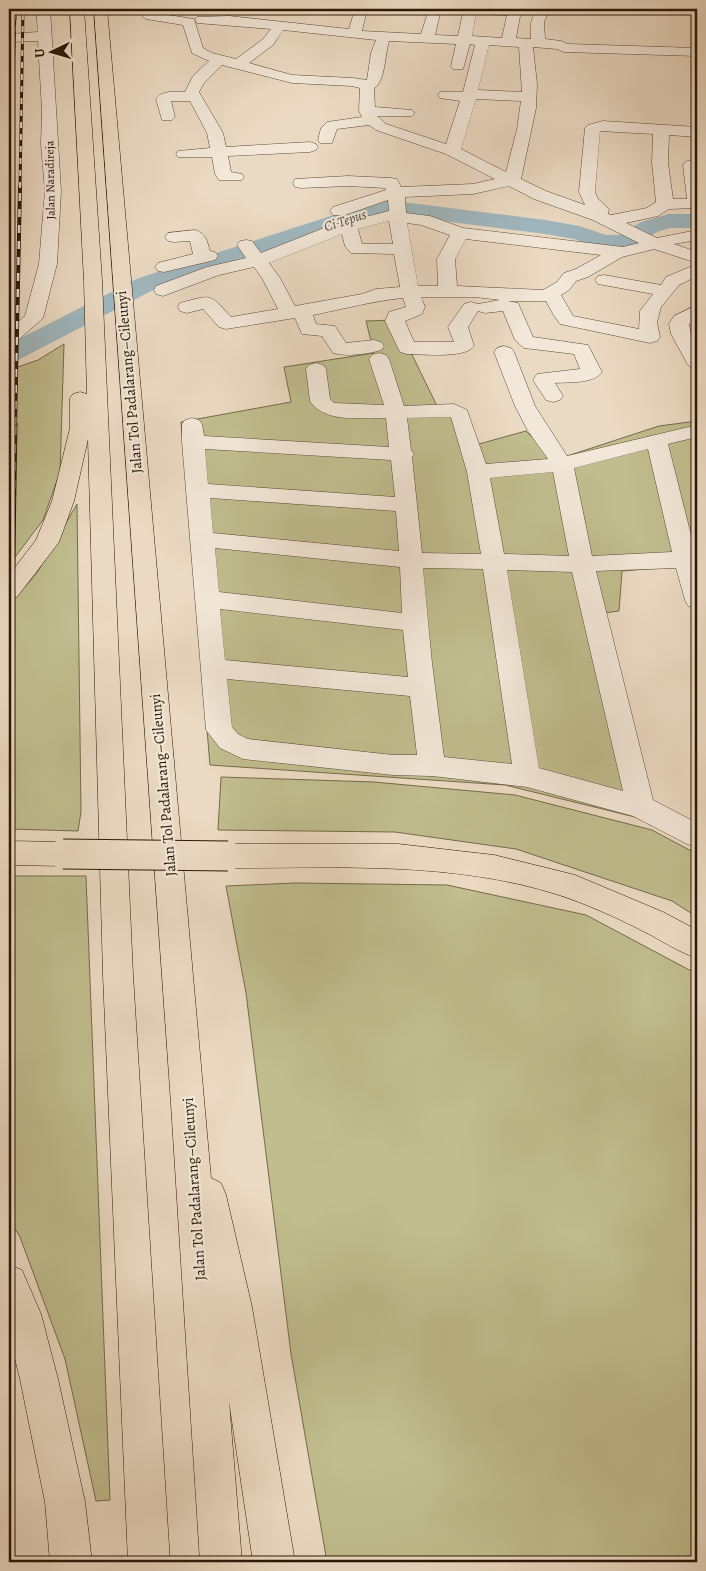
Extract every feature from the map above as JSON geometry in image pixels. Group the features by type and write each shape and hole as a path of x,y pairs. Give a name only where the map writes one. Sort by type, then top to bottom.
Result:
{"highway":[{"name":"Jalan Tol Padalarang–Cileunyi","path":"77,9 89,199 85,282 87,332 149,1562"},
{"name":"Jalan Tol Padalarang–Cileunyi","path":"100,9 120,279 188,1104 221,1562"},
{"path":"9,591 47,542 63,501 80,428 87,332"},
{"path":"9,853 398,856 494,867 565,884 652,921 697,945"},
{"path":"188,1104 233,1307 274,1562"},
{"path":"9,1284 22,1314 39,1379 65,1502 71,1562"}],"street":[{"path":"9,9 9,20"},
{"name":"Jalan Naradireja","path":"9,338 34,318 48,264 53,191 49,144 50,112 42,9"},
{"path":"148,9 146,13 151,16 195,21 229,20 384,37 532,43 561,45 564,48 697,52"},
{"path":"211,9 190,25 199,53 218,52 240,64 292,79 353,82 367,86 373,83 378,53 384,37"},
{"path":"355,33 361,9"},
{"path":"427,39 435,9"},
{"path":"460,9 514,11 508,42"},
{"path":"458,66 470,9"},
{"path":"512,180 518,160 529,97 529,64 532,43 538,15 544,9"},
{"path":"240,64 268,42 280,25"},
{"path":"9,38 45,36"},
{"path":"452,151 471,91 483,41"},
{"path":"218,52 191,88 215,133 217,152 225,177 236,177"},
{"path":"367,86 369,116 381,128 452,151 540,195 604,218 653,243 676,249 697,258"},
{"path":"445,88 529,97"},
{"path":"167,117 163,99 165,97 195,96"},
{"path":"326,140 329,128 332,125 369,116 407,113"},
{"path":"604,218 601,209 590,201 587,192 593,128 603,126 697,132"},
{"path":"661,130 660,163 665,204"},
{"path":"184,154 310,146"},
{"path":"604,218 652,212 665,204 684,206 695,203 692,165"},
{"path":"321,218 397,207 450,191 473,189 512,180"},
{"path":"300,183 390,182 397,207 410,292 416,309 398,315 395,321 407,348 464,346 458,327 462,297 446,259 460,234"},
{"path":"444,219 450,191"},
{"path":"397,207 424,220 444,219 460,234 618,252 630,252 653,243 697,235"},
{"path":"163,290 253,253 372,219 397,207"},
{"path":"348,226 354,248 403,249"},
{"path":"174,237 195,235 198,238 203,257"},
{"path":"164,267 203,257 253,253 264,239"},
{"path":"546,296 563,286 570,277 582,273 618,252"},
{"path":"253,253 309,330 328,330 340,349 376,352 396,412 402,454 414,623 432,766"},
{"path":"462,297 546,296 554,298 561,315 567,320 650,337 646,322 651,305 666,291 672,280 697,269"},
{"path":"189,279 206,302 226,323 342,304 367,299 376,295 410,292 462,297 508,306 513,309 527,342 536,345 581,349 592,372 544,378 553,396"},
{"path":"604,280 666,291"},
{"path":"187,307 228,297"},
{"path":"697,311 681,320 679,324 697,363"},
{"path":"504,352 525,406 539,431 562,464 583,564 641,807"},
{"path":"316,369 320,400 327,407 334,410 396,412 454,410 458,412 478,472 527,776"},
{"path":"478,472 562,464 697,431"},
{"path":"402,454 192,433 201,539 209,599 212,668 219,730 229,740 243,749 393,765 432,766 527,776 641,807 697,836"},
{"path":"656,441 691,559 697,600"},
{"path":"197,490 407,505"},
{"path":"201,539 411,560 583,564 691,559"},
{"path":"209,599 414,623"},
{"path":"212,668 421,688"}],"shaded area":[{"path":"395,320 439,410 461,408 479,444 526,431 555,460 659,426 697,421 697,565 622,571 619,611 596,614 639,818 505,785 210,765 181,422 291,402 284,367 374,353 366,321"},
{"path":"64,344 60,472 43,520 9,565 9,370 38,360"},
{"path":"77,504 81,812 78,831 9,829 9,605 37,573"},
{"path":"221,777 374,782 515,795 652,830 697,854 697,917 672,901 516,849 395,832 218,830"},
{"path":"9,876 86,876 110,1500 96,1501 65,1359 20,1237 9,1219"},
{"path":"296,883 447,885 586,915 697,974 697,1562 327,1562 291,1354 246,993 226,886"}],"waterway":[{"name":"Ci Tepus","path":"9,354 148,283 386,207 545,227 579,233 603,242 624,242 649,227 669,221 697,221"}],"railway":[{"path":"10,188 15,9"},
{"path":"20,188 23,9"},
{"path":"9,233 10,187"},
{"path":"15,425 20,187"},
{"path":"10,723 15,423"},
{"path":"9,768 10,722"}]}
